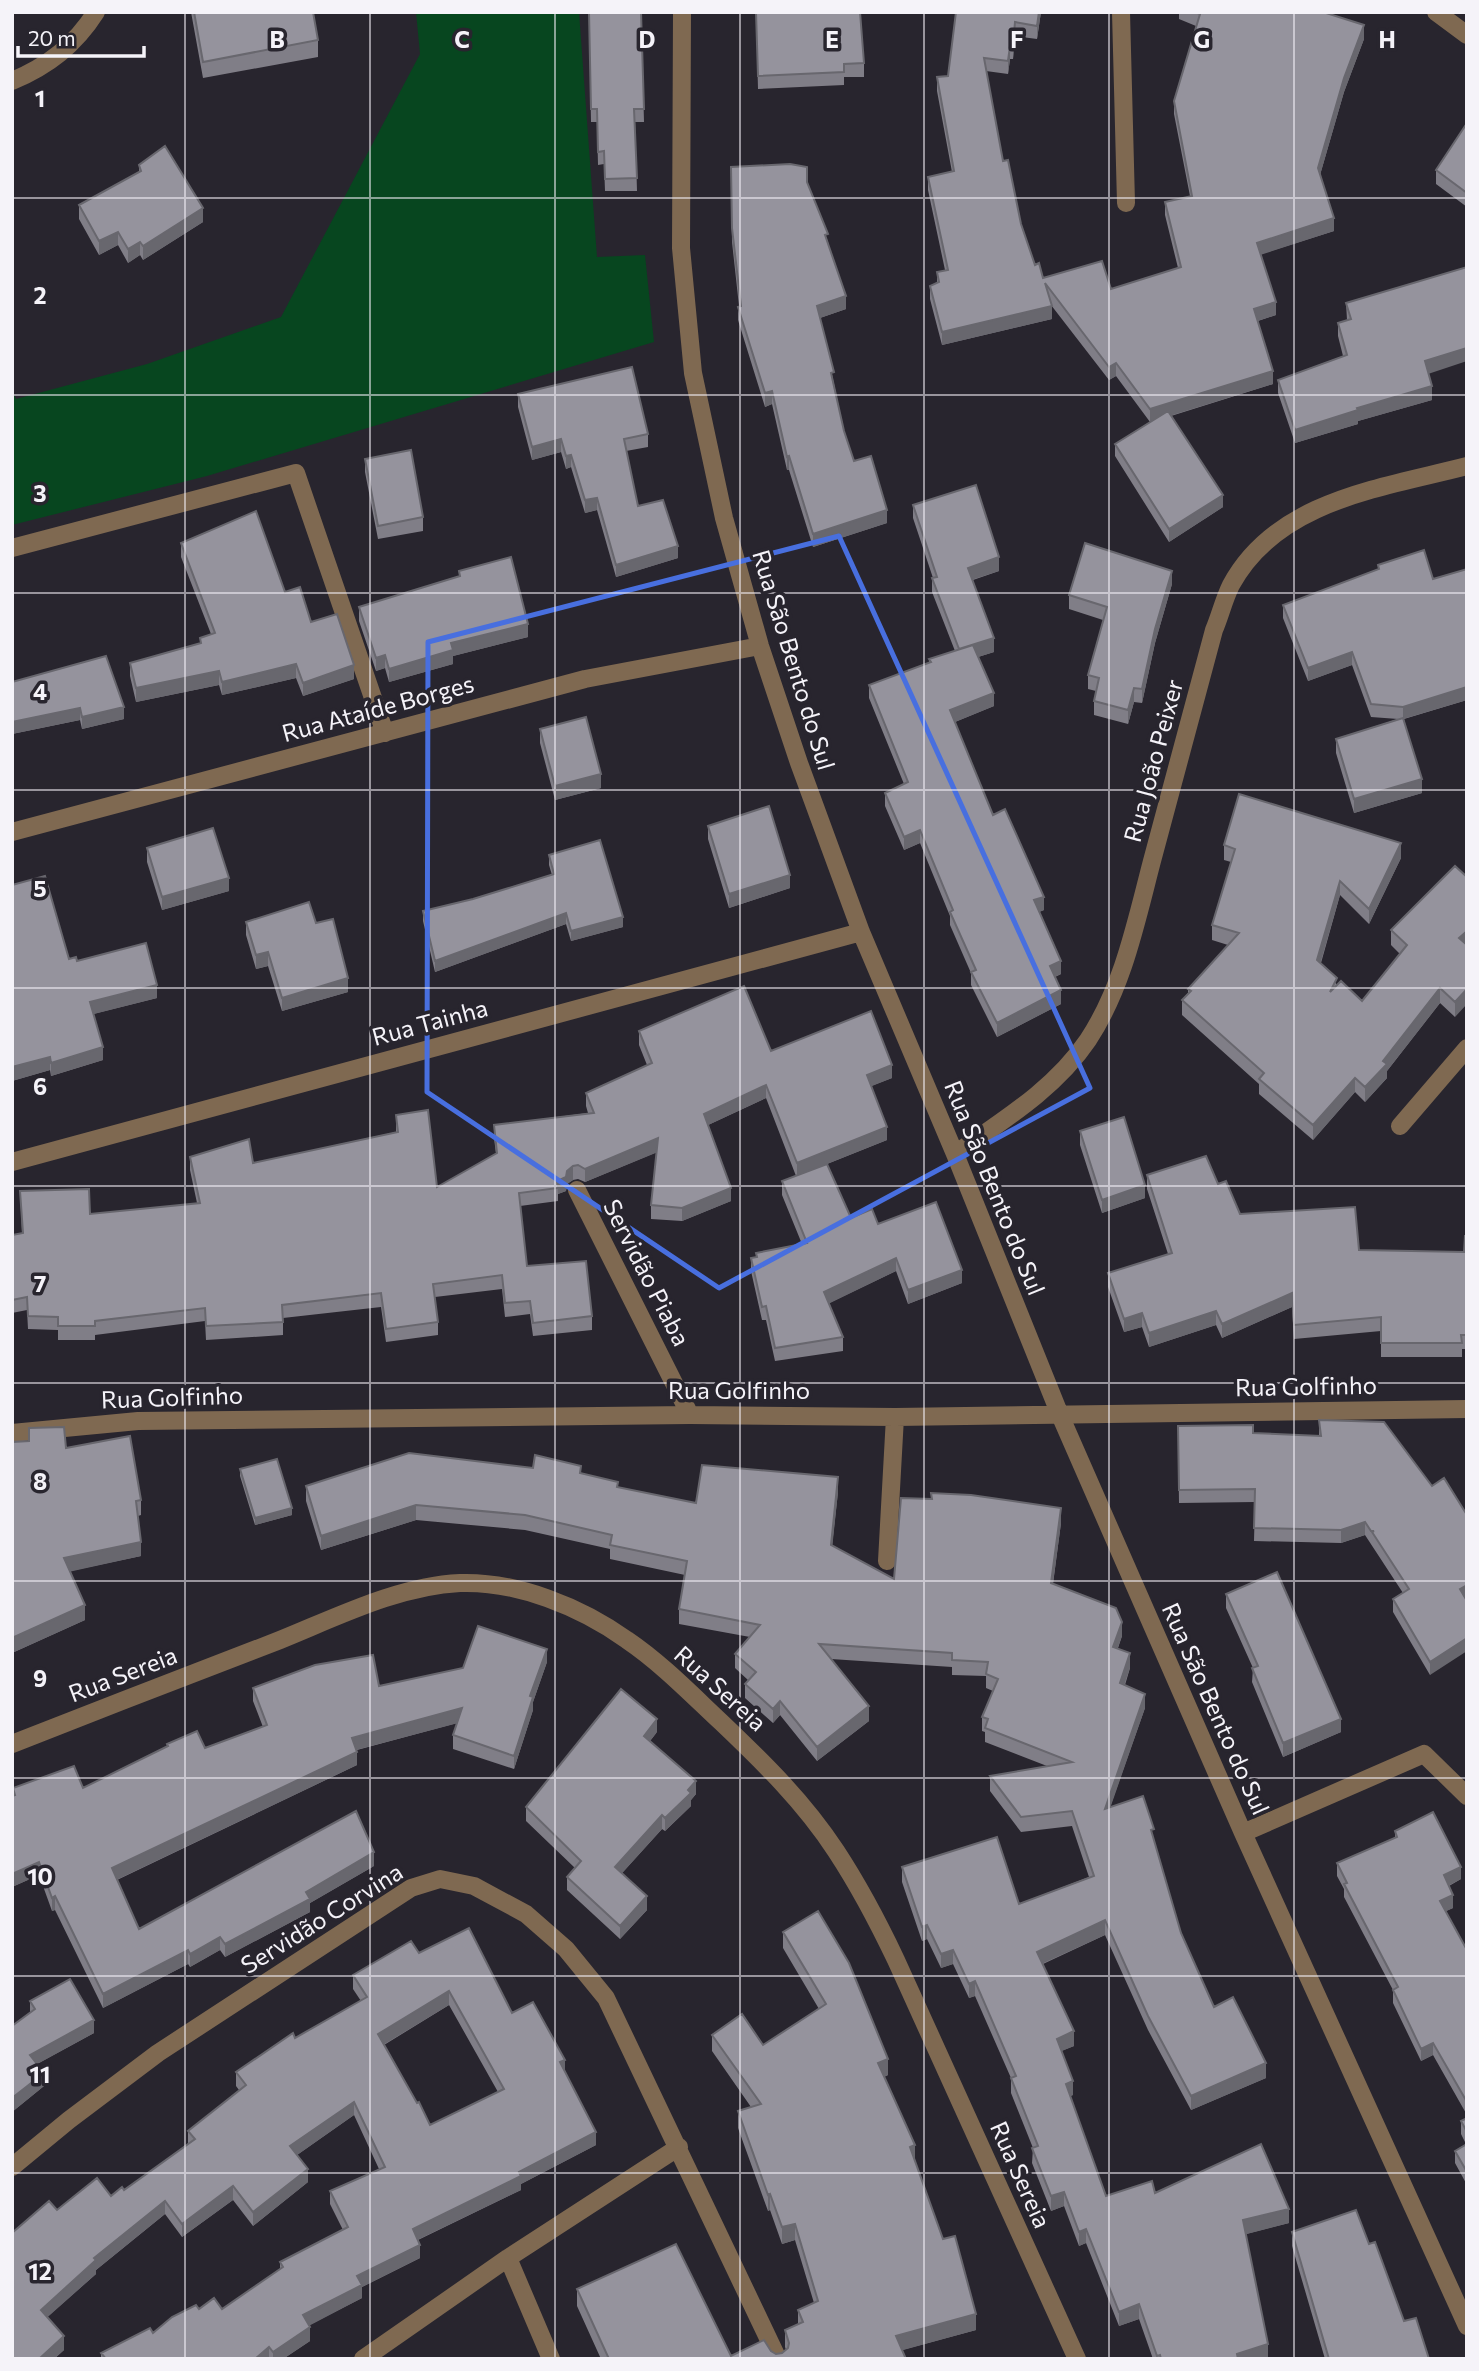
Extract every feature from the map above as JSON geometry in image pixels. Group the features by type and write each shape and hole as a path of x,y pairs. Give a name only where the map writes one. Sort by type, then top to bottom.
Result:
{"street":[{"path":"12,81 51,62 82,34 96,12"},
{"name":"Rua São Bento do Sul","path":"682,12 681,248 692,373 724,518 760,646 799,763 860,932 955,1154 1060,1415 1242,1833 1467,2326"},
{"path":"1121,12 1126,203"},
{"path":"1436,12 1467,35"},
{"name":"Rua João Peixer","path":"955,1154 1018,1110 1056,1077 1087,1042 1108,1005 1129,947 1214,630 1231,586 1256,550 1292,521 1339,499 1467,466"},
{"path":"12,548 296,472 385,733"},
{"name":"Rua Ataíde Borges","path":"12,832 585,679 760,646"},
{"name":"Rua Tainha","path":"12,1162 860,932"},
{"path":"1400,1126 1467,1048"},
{"name":"Servidão Piaba","path":"577,1190 690,1415"},
{"name":"Rua Golfinho","path":"12,1433 138,1421 690,1415 895,1417 1467,1409"},
{"path":"887,1561 895,1417"},
{"name":"Rua Sereia","path":"12,1744 342,1615 417,1589 462,1583 508,1588 542,1597 583,1614 627,1640 679,1683 763,1761 800,1802 835,1849 866,1899 896,1960 1077,2359"},
{"path":"1242,1833 1424,1754 1467,1796"},
{"name":"Servidão Corvina","path":"12,2167 158,2053 411,1888 440,1879 474,1886 526,1913 566,1949 606,1998 778,2359"},
{"path":"363,2359 679,2147"},
{"path":"509,2259 551,2359"}],"highlighted area":[{"path":"839,536 1090,1088 719,1288 427,1092 428,642"}],"green space":[{"path":"416,12 579,12 597,257 645,255 654,342 207,476 12,525 12,391 16,399 147,364 281,317 420,54"}],"building":[{"path":"194,12 313,12 318,40 203,62"},
{"path":"589,12 641,12 644,109 634,109 637,178 605,179 604,151 598,152 597,109 591,109"},
{"path":"756,12 860,12 864,63 844,64 844,72 758,76"},
{"path":"956,12 1039,12 1037,26 1015,22 1013,46 1010,46 1008,61 984,58 1003,161 1008,160 1021,224 1035,265 1039,263 1043,278 1102,261 1111,289 1181,267 1165,202 1192,196 1174,101 1200,14 1195,12 1323,12 1364,25 1344,78 1318,168 1334,218 1257,243 1276,302 1254,309 1273,371 1150,409 1116,363 1109,367 1045,283 1052,306 942,332 930,286 939,282 937,272 948,270 928,177 954,171 937,77 948,76"},
{"path":"1467,123 1467,193 1436,170"},
{"path":"165,146 203,208 143,246 140,242 128,249 118,232 99,241 79,205 141,171 139,165"},
{"path":"790,164 807,167 807,182 828,234 825,235 846,296 817,306 834,372 831,373 844,431 854,461 871,456 887,510 813,534 789,456 787,457 772,391 765,393 738,307 741,306 732,228 731,167"},
{"path":"1467,267 1467,348 1425,361 1432,386 1295,430 1278,380 1347,355 1338,323 1351,319 1346,303"},
{"path":"632,367 648,434 624,439 638,506 663,500 678,546 616,565 597,498 585,500 571,455 566,456 561,439 532,447 518,394"},
{"path":"1168,411 1223,495 1169,529 1115,444"},
{"path":"411,450 423,517 378,526 365,459"},
{"path":"976,485 999,557 968,568 994,638 959,649 932,578 937,577 913,505"},
{"path":"256,511 285,592 300,587 311,622 337,614 354,665 303,683 296,664 222,682 219,671 136,688 130,663 201,643 200,638 215,633 181,543"},
{"path":"1085,543 1172,571 1155,629 1142,689 1134,688 1128,710 1094,701 1099,678 1088,675 1107,607 1069,595"},
{"path":"1424,550 1433,579 1467,569 1467,687 1403,707 1371,704 1352,652 1308,668 1283,605 1379,569 1378,565"},
{"path":"511,557 528,624 451,643 453,650 389,669 385,655 376,658 359,607 460,576 459,571"},
{"path":"973,645 994,693 950,710 993,815 1005,809 1044,897 1034,900 1061,961 1050,966 1061,990 997,1023 971,972 976,970 950,912 953,910 920,830 904,837 885,793 908,782 869,685 931,662 929,659"},
{"path":"106,656 124,707 82,717 80,708 12,722 12,682"},
{"path":"586,717 601,774 555,786 540,729"},
{"path":"1403,718 1422,779 1354,799 1336,739"},
{"path":"1239,794 1401,843 1369,909 1340,881 1317,960 1337,978 1330,992 1341,981 1362,1001 1407,945 1391,930 1455,866 1467,877 1467,931 1459,938 1467,945 1467,989 1455,1002 1440,988 1383,1061 1387,1064 1365,1087 1355,1078 1313,1125 1259,1079 1264,1073 1182,1000 1191,991 1188,989 1239,933 1212,925 1235,849 1224,845"},
{"path":"769,806 790,875 729,894 708,826"},
{"path":"213,828 229,878 162,897 147,848"},
{"path":"600,840 623,917 571,931 566,913 435,961 423,911 554,874 549,855"},
{"path":"45,876 69,959 76,957 77,961 146,943 157,985 90,1002 103,1047 51,1063 50,1057 12,1067 12,885"},
{"path":"309,902 316,923 333,919 348,978 282,998 268,952 256,955 246,922"},
{"path":"744,986 771,1051 871,1011 892,1065 867,1075 887,1127 797,1163 766,1085 704,1114 731,1188 682,1208 651,1205 658,1138 585,1169 578,1165 573,1166 567,1171 566,1177 557,1181 558,1188 519,1193 527,1266 586,1261 592,1316 533,1323 530,1301 505,1303 502,1275 433,1284 438,1322 386,1329 381,1293 282,1305 283,1322 206,1326 205,1308 95,1321 95,1326 58,1326 58,1317 28,1316 27,1297 12,1300 12,1235 23,1233 20,1191 89,1189 90,1214 200,1203 190,1157 249,1139 253,1163 398,1132 396,1115 428,1110 437,1187 497,1153 494,1125 594,1113 586,1093 652,1063 639,1031"},
{"path":"1124,1117 1145,1185 1102,1200 1080,1131"},
{"path":"1206,1156 1218,1184 1226,1181 1240,1214 1355,1207 1359,1250 1464,1252 1467,1236 1467,1335 1461,1335 1462,1343 1381,1343 1381,1317 1294,1325 1292,1293 1222,1324 1216,1311 1149,1333 1142,1313 1124,1319 1108,1273 1172,1253 1147,1175"},
{"path":"827,1164 851,1218 872,1209 878,1224 936,1202 962,1270 908,1290 896,1258 824,1292 843,1337 775,1348 766,1306 762,1307 751,1258 757,1257 756,1253 807,1243 782,1181"},
{"path":"1319,1420 1384,1422 1432,1486 1444,1478 1467,1515 1467,1585 1460,1589 1467,1601 1467,1638 1430,1662 1393,1599 1409,1589 1372,1532 1374,1531 1371,1531 1365,1522 1341,1530 1254,1528 1255,1489 1179,1490 1178,1426 1253,1425 1253,1433 1321,1436"},
{"path":"64,1427 66,1448 130,1436 141,1500 136,1501 141,1542 64,1558 85,1605 12,1638 12,1442 29,1441 29,1428"},
{"path":"409,1453 533,1468 535,1455 581,1466 580,1473 618,1482 617,1487 696,1503 702,1465 838,1477 831,1545 894,1579 901,1498 932,1499 931,1493 971,1495 1061,1508 1051,1583 1116,1608 1122,1622 1113,1647 1130,1653 1120,1683 1145,1694 1105,1809 1143,1796 1181,1933 1214,2007 1233,1997 1266,2063 1191,2096 1148,2016 1105,1920 1037,1952 1074,2031 1057,2039 1073,2081 1066,2084 1106,2196 1152,2181 1155,2193 1261,2144 1289,2209 1243,2220 1268,2344 1237,2354 1238,2359 1161,2359 1160,2355 1157,2356 1139,2304 1119,2312 1086,2229 1079,2232 1064,2192 1051,2196 1032,2148 1038,2146 1011,2078 1016,2076 975,1981 969,1984 953,1950 941,1954 927,1925 922,1927 902,1867 997,1837 1019,1904 1094,1876 1072,1811 1021,1817 990,1776 1072,1762 985,1728 988,1719 982,1717 998,1679 986,1674 988,1662 952,1660 952,1653 819,1644 869,1706 817,1747 780,1701 773,1709 745,1684 756,1672 735,1654 760,1625 679,1609 687,1561 610,1545 612,1535 525,1515 416,1505 321,1536 306,1486"},
{"path":"277,1459 292,1508 255,1518 240,1469"},
{"path":"1277,1572 1341,1719 1283,1743 1252,1668 1258,1666 1226,1594"},
{"path":"478,1626 547,1649 530,1696 533,1697 514,1756 453,1735 462,1708 352,1738 357,1752 112,1868 139,1929 356,1811 374,1852 306,1892 310,1899 225,1944 220,1937 190,1954 188,1950 103,1994 55,1896 52,1898 39,1862 12,1874 13,1788 74,1766 83,1788 197,1731 205,1748 267,1725 253,1688 315,1665 373,1655 379,1686 463,1668"},
{"path":"621,1689 657,1719 644,1736 696,1781 688,1790 691,1793 665,1818 662,1815 615,1867 647,1896 620,1926 567,1877 581,1861 526,1807"},
{"path":"1433,1812 1461,1867 1444,1875 1453,1895 1440,1901 1467,1950 1467,2102 1433,2043 1421,2049 1393,1990 1398,1987 1344,1884 1347,1883 1337,1863 1397,1837 1395,1831"},
{"path":"818,1911 849,1963 888,2059 878,2063 915,2145 910,2147 943,2239 955,2236 976,2314 896,2336 906,2359 609,2359 577,2289 676,2244 731,2356 764,2340 771,2351 782,2353 789,2343 785,2330 803,2322 798,2310 818,2301 795,2224 782,2227 738,2111 761,2104 712,2035 742,2014 763,2045 826,2004 783,1932"},
{"path":"469,1928 512,2013 533,2002 565,2060 560,2062 596,2132 519,2172 521,2176 413,2229 420,2245 357,2276 362,2285 303,2315 310,2327 273,2352 269,2347 255,2359 106,2359 101,2353 150,2328 153,2333 172,2317 196,2305 199,2309 214,2298 222,2309 283,2267 280,2262 348,2227 330,2191 385,2167 354,2102 290,2146 308,2169 253,2212 233,2186 182,2224 165,2201 94,2258 96,2260 41,2310 64,2336 39,2359 12,2359 12,2233 49,2201 57,2210 97,2178 111,2196 122,2187 124,2190 195,2139 188,2131 246,2085 236,2072 293,2033 295,2038 367,1997 353,1975 411,1941 419,1953","holes":["449,1991 504,2089 430,2125 378,2034"]},
{"path":"70,1979 94,2020 30,2055 44,2073 12,2098 12,2026 35,2009 30,2001"},
{"path":"1467,2118 1467,2132 1461,2121"},
{"path":"1467,2144 1467,2172 1455,2151"},
{"path":"1356,2210 1369,2244 1375,2242 1404,2321 1416,2318 1429,2359 1329,2359 1292,2232"}]}
